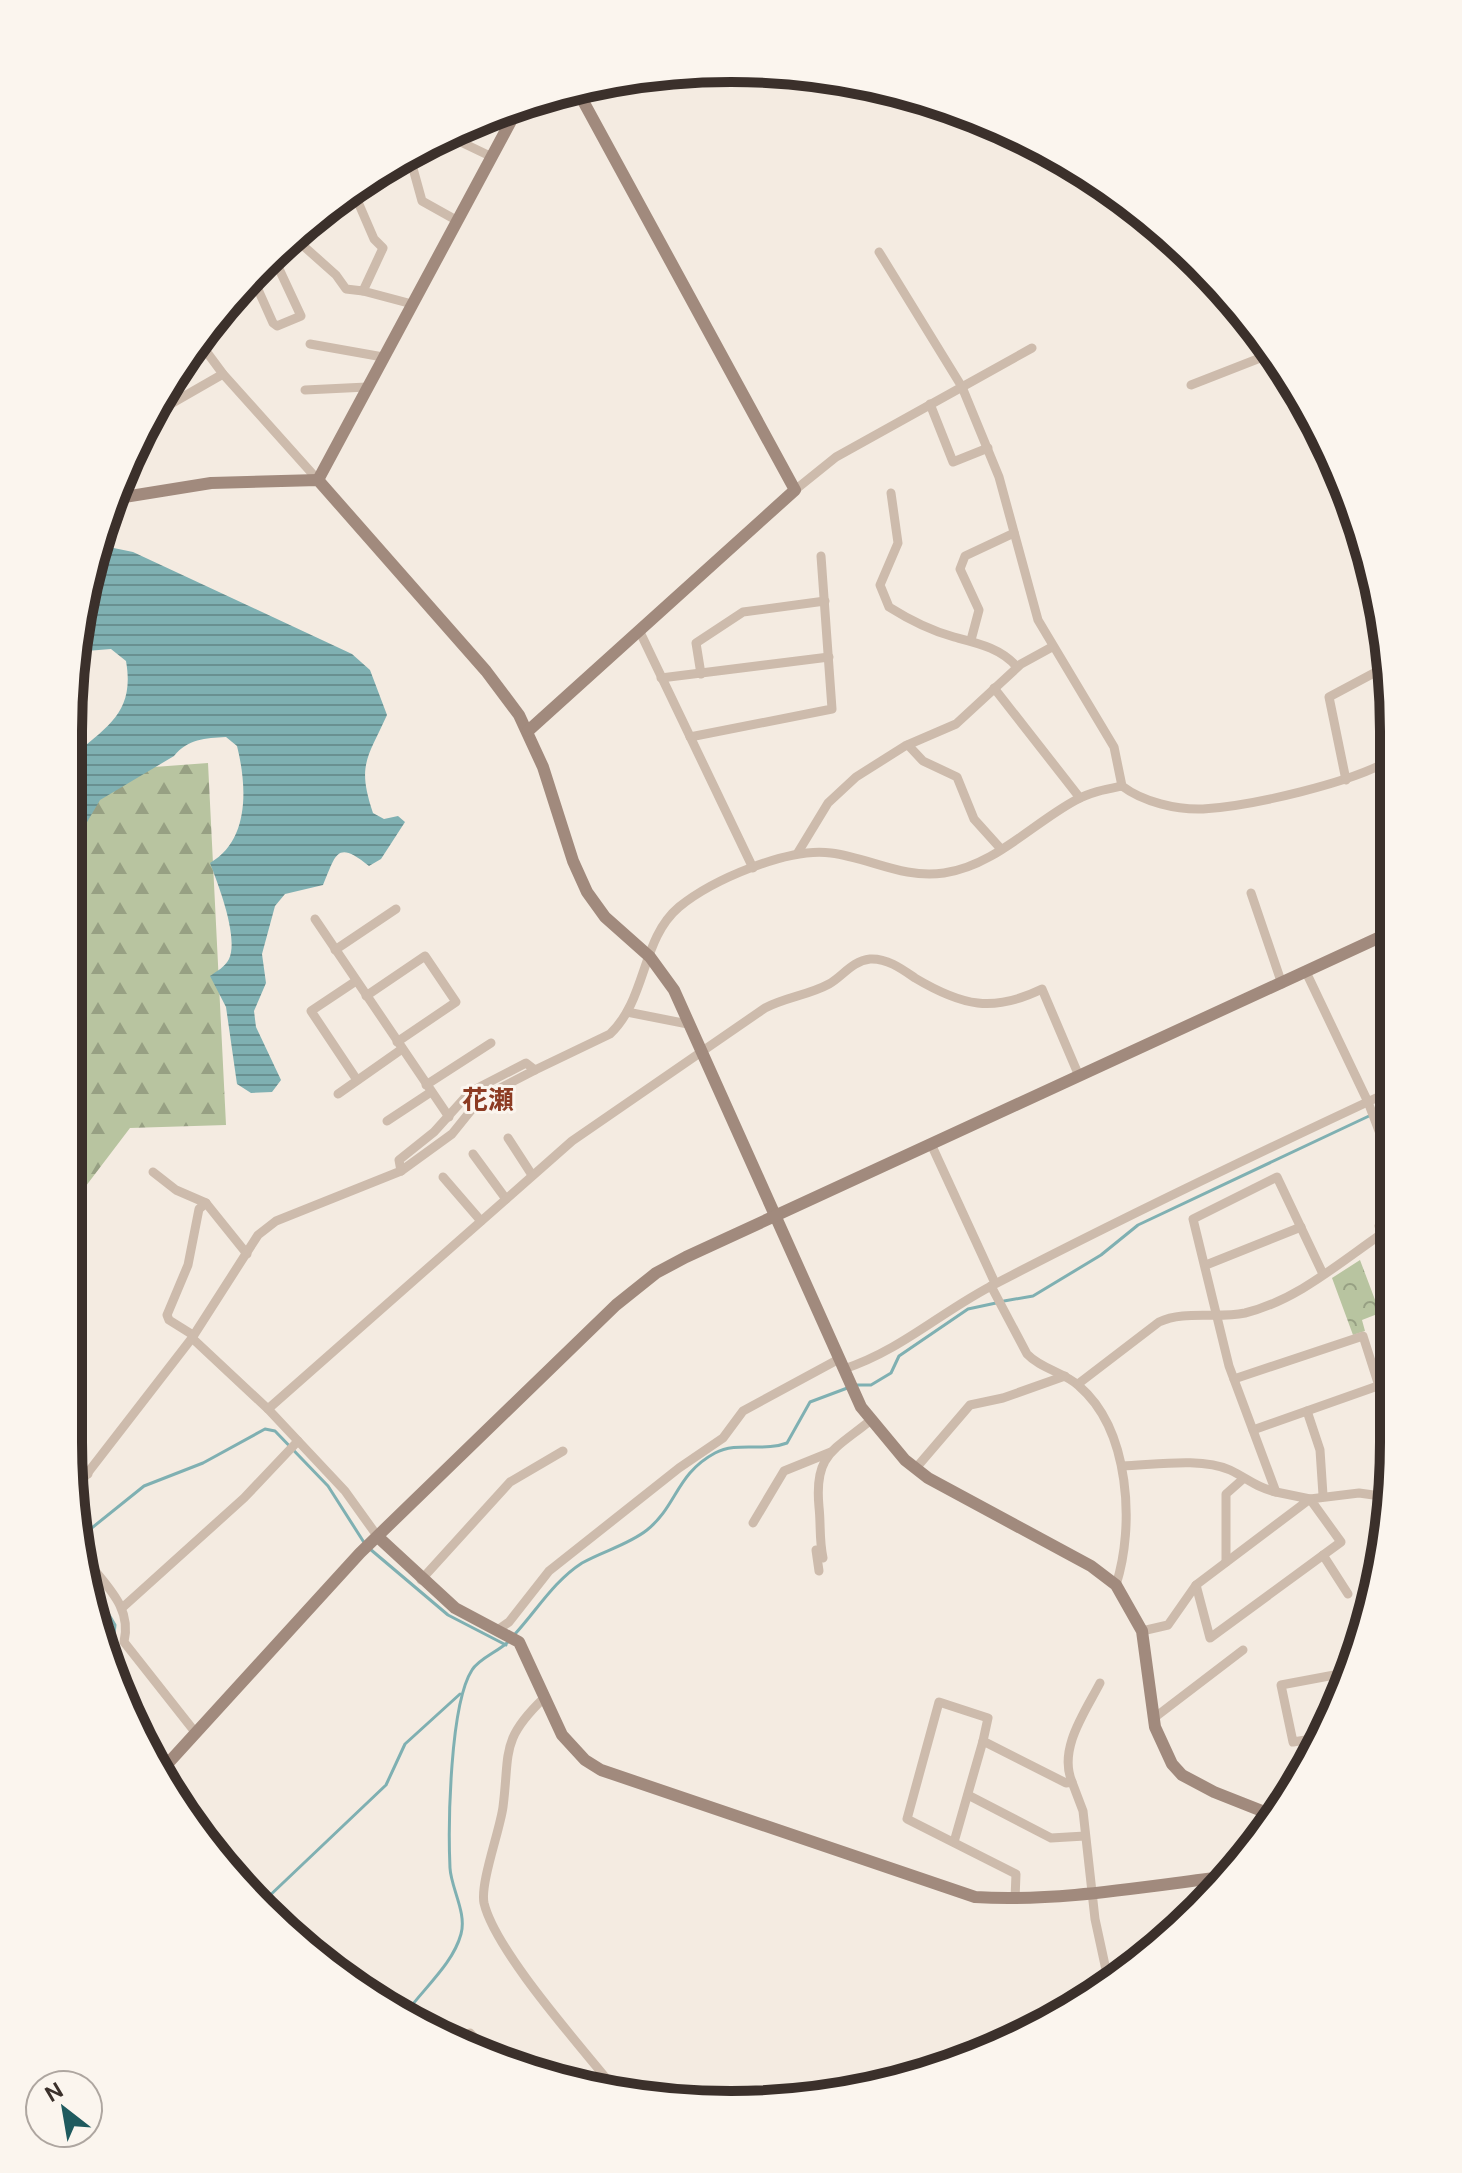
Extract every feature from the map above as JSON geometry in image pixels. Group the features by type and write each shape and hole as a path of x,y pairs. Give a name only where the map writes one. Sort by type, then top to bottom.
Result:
{"street":[{"path":"582,99 795,490"},
{"path":"318,480 511,120"},
{"path":"460,142 490,156"},
{"path":"412,166 422,201 456,220"},
{"path":"356,202 374,239 383,248 363,291"},
{"path":"302,244 336,275 346,289 412,304"},
{"path":"879,252 962,387 988,448 1038,620 1114,747 1122,786 1134,795 1157,802 1203,809 1346,780 1380,764"},
{"path":"256,290 277,326 301,316 278,266"},
{"path":"310,344 383,357"},
{"path":"528,731 795,490 836,457 1032,348"},
{"path":"205,350 486,671 528,731 587,892 611,924 650,957 666,976 846,1375 871,1420 916,1468 973,1505 1091,1566 1116,1585 1142,1631 1154,1718 1161,1743 1182,1775 1214,1792 1264,1812"},
{"path":"1191,385 1262,357"},
{"path":"170,404 223,374"},
{"path":"305,390 367,387"},
{"path":"930,404 953,462 988,448"},
{"path":"126,497 211,483 318,480"},
{"path":"891,493 898,543 880,585 889,607 952,637 971,640 1010,658 1017,667"},
{"path":"971,640 979,610 960,569 961,562 965,556 1014,533"},
{"path":"690,737 832,709 821,556"},
{"path":"701,674 696,643 743,612 825,601"},
{"path":"639,630 753,868"},
{"path":"797,854 828,803 856,777 908,745 956,724 1017,667 1052,647"},
{"path":"661,678 829,657"},
{"path":"1346,780 1329,697 1377,673"},
{"path":"994,688 1080,798"},
{"path":"908,745 923,761 957,777 974,819 1001,849"},
{"path":"83,1480 192,1337 258,1235 276,1221 401,1171 452,1134 481,1098 598,1042 620,1024 662,925 679,908 753,868 797,854 834,853 904,873 945,873 985,859 1080,798 1122,786"},
{"path":"1251,893 1282,984"},
{"path":"335,950 396,909"},
{"path":"315,919 449,1117"},
{"path":"168,1763 360,1553 635,1289 686,1257 774,1215 1380,937"},
{"path":"338,1094 456,1002 425,956 366,996"},
{"path":"268,1409 572,1141 783,998 831,983 854,963 872,959 894,965 929,986 982,1005 1013,1003 1042,989 1079,1076"},
{"path":"1306,972 1380,1135"},
{"path":"356,981 311,1011 357,1080"},
{"path":"627,1012 688,1024"},
{"path":"387,1121 491,1043"},
{"path":"401,1171 399,1160 449,1117 481,1084 526,1063 535,1070"},
{"path":"1211,1878 1015,1899 975,1897 601,1770 585,1760 562,1735 509,1635 509,1622 549,1571 679,1468 723,1438 743,1411 846,1375 879,1358 993,1284 1380,1098"},
{"path":"508,1138 532,1175"},
{"path":"931,1144 1027,1354 1034,1361 1078,1384 1099,1411 1122,1466 1128,1519 1116,1585"},
{"path":"473,1154 506,1199"},
{"path":"153,1172 176,1190 206,1203 247,1254"},
{"path":"443,1177 481,1221"},
{"path":"1276,1492 1234,1379 1193,1219 1277,1177 1323,1274"},
{"path":"206,1203 199,1209 188,1265 167,1315 169,1320 192,1337 268,1409 345,1491 375,1539 455,1608 509,1635"},
{"path":"1078,1384 1170,1317 1218,1318 1270,1306 1380,1235 1380,1224"},
{"path":"1206,1265 1301,1227"},
{"path":"1234,1379 1363,1336 1380,1375"},
{"path":"916,1468 970,1405 1003,1398 1065,1376"},
{"path":"1253,1430 1380,1385"},
{"path":"1307,1411 1320,1450 1323,1495"},
{"path":"819,1571 814,1544 820,1506 816,1490 823,1463 831,1452 871,1420"},
{"path":"122,1608 244,1498 298,1441"},
{"path":"421,1580 510,1482 563,1451"},
{"path":"753,1523 784,1471 831,1452"},
{"path":"1122,1466 1205,1465 1229,1470 1256,1488 1310,1499 1341,1542 1210,1638 1196,1585"},
{"path":"83,1470 88,1474"},
{"path":"1226,1562 1226,1494 1243,1479"},
{"path":"1142,1631 1168,1625 1196,1585 1310,1499 1323,1495 1378,1497"},
{"path":"817,1535 823,1558"},
{"path":"1323,1555 1348,1594"},
{"path":"94,1571 122,1608 128,1624 124,1642 195,1732"},
{"path":"1154,1718 1243,1650"},
{"path":"1307,1740 1293,1742 1281,1685 1337,1675"},
{"path":"1100,1683 1078,1725 1068,1755 1072,1782 1083,1811 1091,1892 1107,1971"},
{"path":"544,1698 523,1718 508,1742 503,1810 483,1901 499,1939 605,2079"},
{"path":"954,1842 988,1718 939,1702 907,1819 1016,1874 1015,1899"},
{"path":"983,1741 1066,1783 1072,1782"},
{"path":"968,1795 1051,1838 1085,1836"}],"green space":[{"path":"208,763 226,1125 130,1128 82,1191 82,772"},
{"path":"1360,1260 1380,1313 1362,1320 1365,1331 1353,1335 1332,1278"}],"water":[{"path":"109,547 133,552 352,654 370,670 387,715 366,762 368,797 373,813 384,819 398,816 405,822 381,859 369,866 350,853 338,854 323,885 285,894 275,906 262,954 266,983 254,1011 256,1027 281,1080 272,1092 251,1093 237,1084 226,1007 210,976 229,959 231,949 226,911 210,863 223,853 239,826 243,778 237,746 226,737 204,739 185,746 174,756 100,800 82,830 82,748 116,716 126,693 126,661 111,649 87,651 94,604"}],"waterway":[{"path":"1376,1113 1380,1111"},
{"path":"1004,1301 1033,1296 1101,1255 1138,1225 1369,1116"},
{"path":"857,1385 871,1385 891,1373 899,1356 968,1309 996,1303"},
{"path":"515,1634 572,1570 632,1540 657,1521 684,1480 702,1461 723,1449 787,1443 810,1402 850,1387"},
{"path":"89,1531 144,1486 203,1463 265,1429 275,1431 328,1486 365,1544"},
{"path":"370,1549 448,1615 506,1645"},
{"path":"102,1604 115,1625 113,1641"},
{"path":"411,2007 445,1966 461,1934 462,1918 451,1876 449,1848 452,1765 465,1686 479,1662 510,1640"},
{"path":"268,1897 386,1785 405,1744 460,1694"}],"district":[{"name":"花瀬","path":"488,1100"}]}
